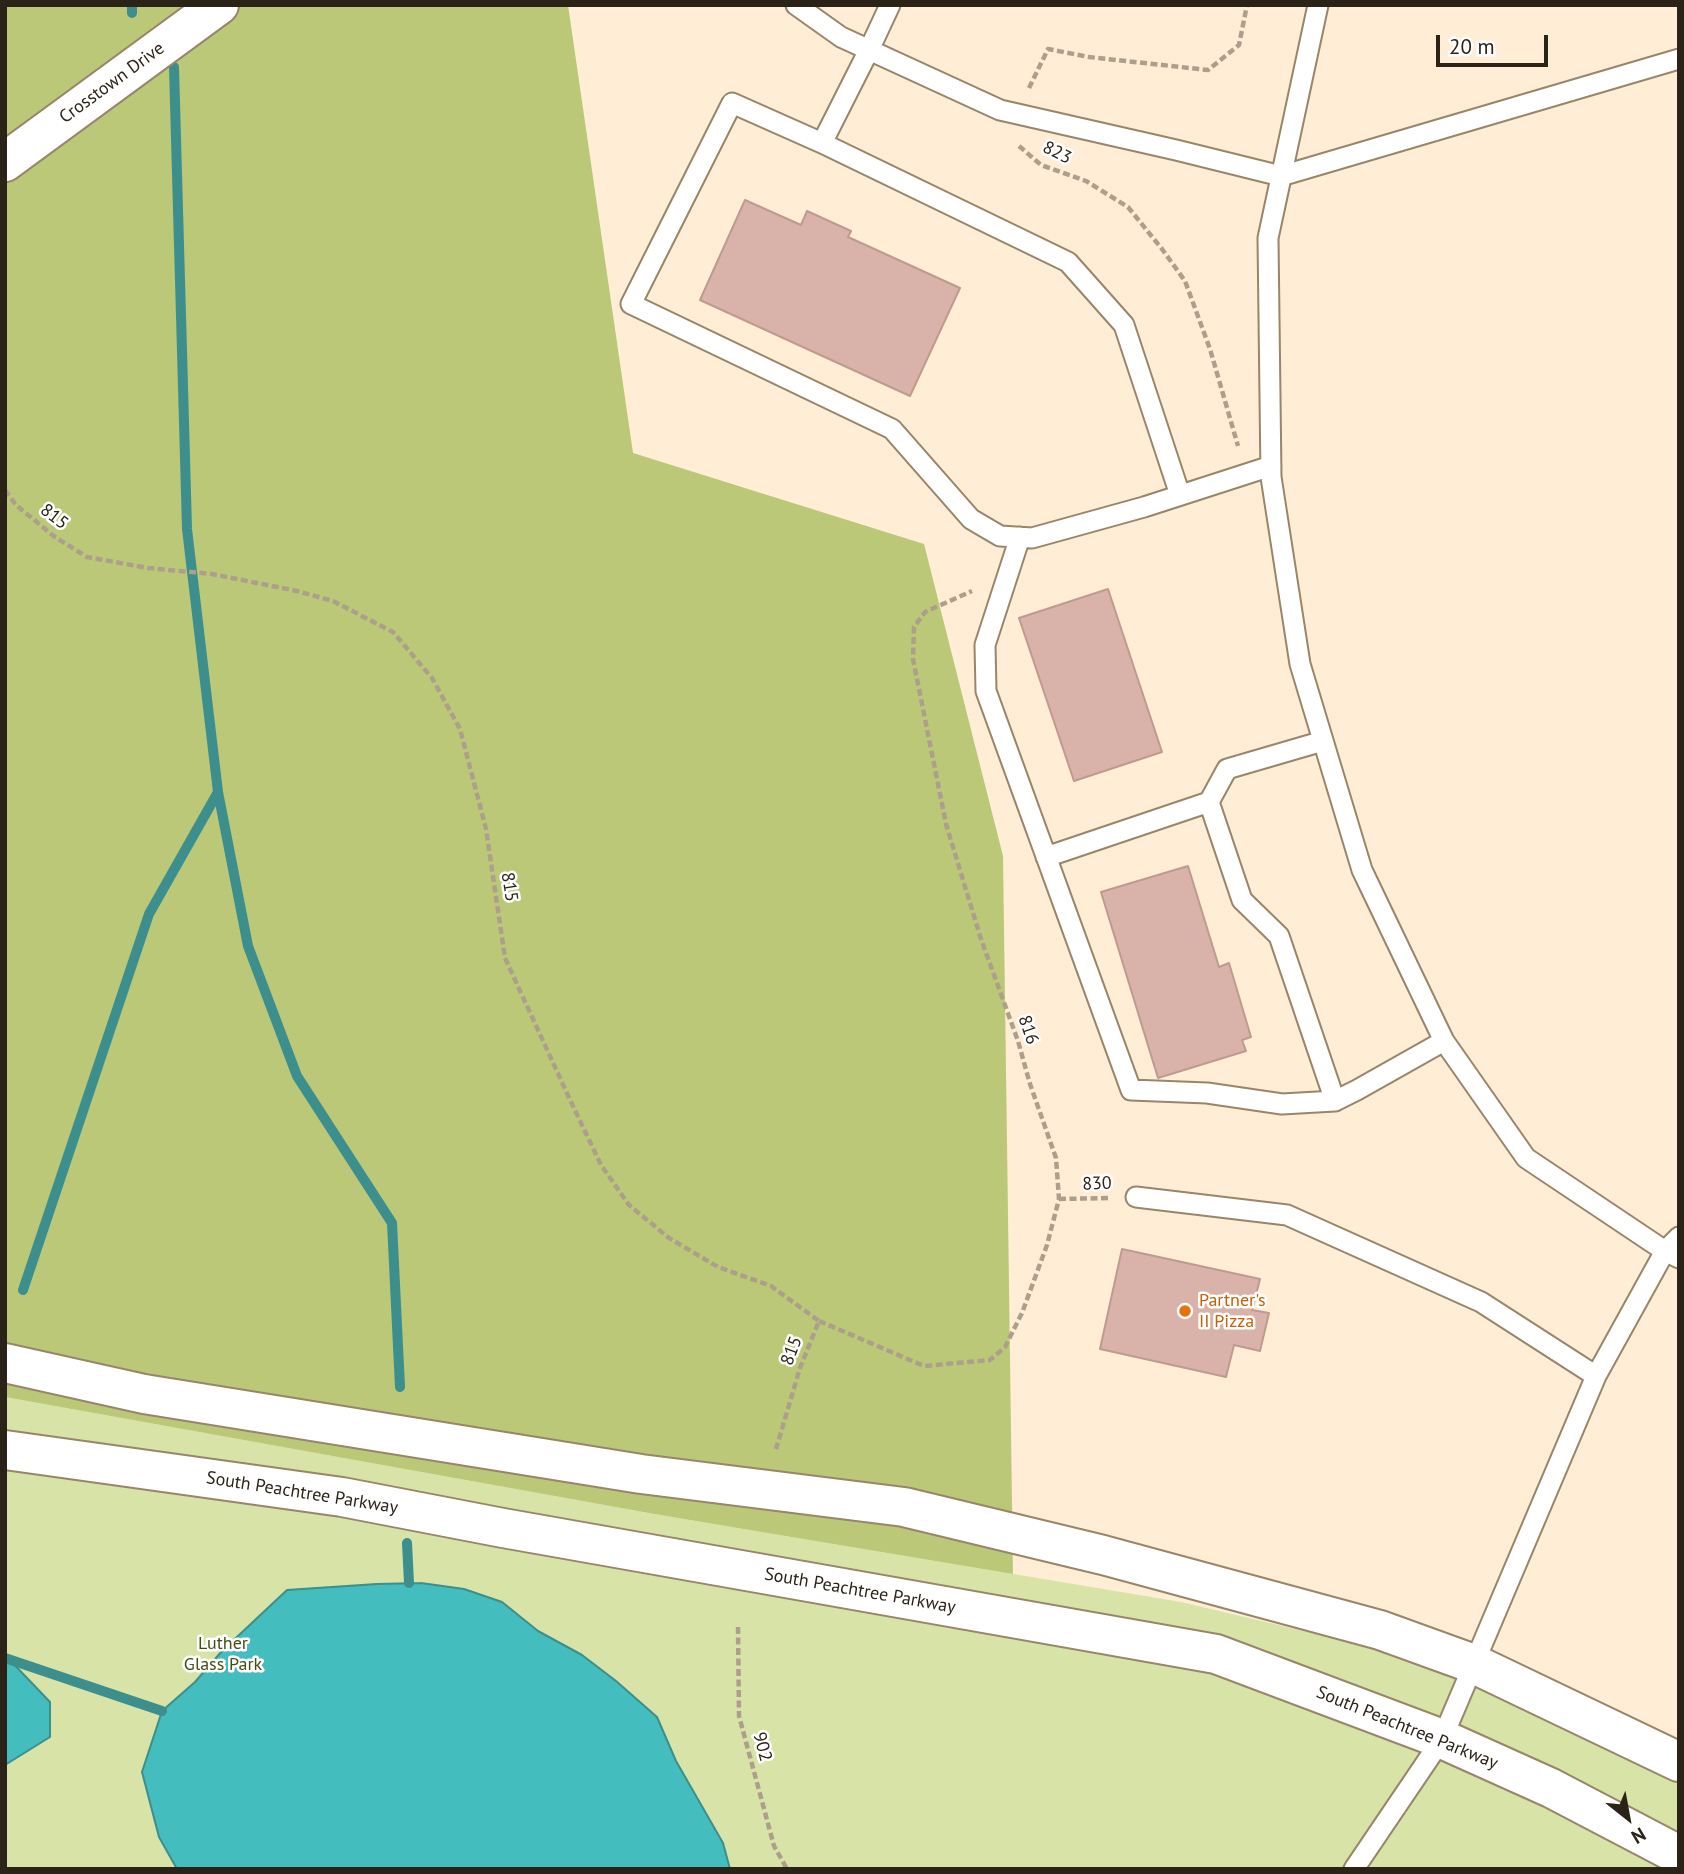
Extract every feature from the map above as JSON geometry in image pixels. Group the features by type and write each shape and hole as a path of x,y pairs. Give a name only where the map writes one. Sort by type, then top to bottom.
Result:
{"main road":[{"name":"Crosstown Drive","path":"5,162 219,5"},
{"path":"5,1363 144,1394 600,1468 904,1507 1103,1555 1367,1626 1474,1664 1679,1762"},
{"name":"South Peachtree Parkway","path":"5,1450 342,1497 516,1531 1216,1654 1442,1739 1551,1788 1679,1854"}],"lane":[{"path":"796,5 841,37 1000,110 1281,176 1679,59"},
{"path":"822,143 890,5"},
{"path":"1318,5 1268,238 1271,477 1300,664 1362,870 1444,1041 1526,1158 1674,1248 1596,1376 1442,1739 1354,1869"},
{"path":"1180,495 1124,325 1068,262 822,143 732,103 631,304 892,429 971,519 999,536 1031,538 1180,495 1271,466"},
{"path":"1020,537 985,645 986,691 1131,1090 1207,1093 1282,1104 1335,1101 1444,1041"},
{"path":"1046,857 1209,802 1227,769 1323,741"},
{"path":"1209,802 1242,900 1279,936 1335,1101"},
{"path":"1136,1197 1287,1215 1481,1302 1596,1376"}],"path":[{"path":"1016,114 1048,49 1089,57 1208,70 1239,45 1247,5"},
{"name":"823","path":"1016,114 1018,145 1041,165 1086,181 1128,207 1185,281 1210,349 1246,474"},
{"name":"815","path":"5,490 16,505 55,537 87,557 148,568 212,574 333,601 393,632 432,678 460,729 486,829 505,958 601,1165 629,1205 669,1238 718,1267 771,1286 819,1321 800,1368 776,1449"},
{"name":"816","path":"819,1321 924,1366 990,1360 1005,1347 1022,1313 1047,1245 1059,1199 1056,1158 981,939 946,824 913,659 914,627 925,612 1008,575"},
{"name":"830","path":"1059,1199 1136,1197"},
{"name":"902","path":"738,1628 738,1716 774,1846 787,1869"}],"green space":[{"path":"5,5 568,5 633,453 924,544 1003,856 1013,1574 660,1515 5,1397"},
{"name":"Luther Glass Park","path":"5,1397 660,1515 1181,1602 1553,1690 1679,1776 1679,1869 5,1869"}],"water":[{"path":"421,1583 464,1589 502,1602 538,1631 582,1655 657,1717 676,1761 723,1843 730,1869 177,1869 159,1837 142,1772 162,1711 195,1682 222,1651 287,1590"},
{"path":"5,1655 50,1702 50,1737 5,1765"}],"building":[{"path":"745,200 801,225 807,211 851,231 848,237 960,288 910,396 700,300"},
{"path":"1108,589 1162,752 1074,781 1019,618"},
{"path":"1188,866 1219,967 1229,963 1251,1037 1242,1040 1246,1051 1158,1078 1101,892"},
{"name":"Partner's II Pizza","path":"1122,1249 1260,1279 1252,1310 1269,1313 1260,1351 1234,1345 1226,1377 1100,1349"}],"waterway":[{"path":"132,5 132,13"},
{"path":"174,67 187,529 218,792 248,946 297,1076 392,1223 400,1387"},
{"path":"23,1290 149,914 218,792"},
{"path":"407,1543 409,1583"},
{"path":"5,1658 162,1711"}],"place":[{"name":"Partner's II Pizza","path":"1185,1311"}]}
